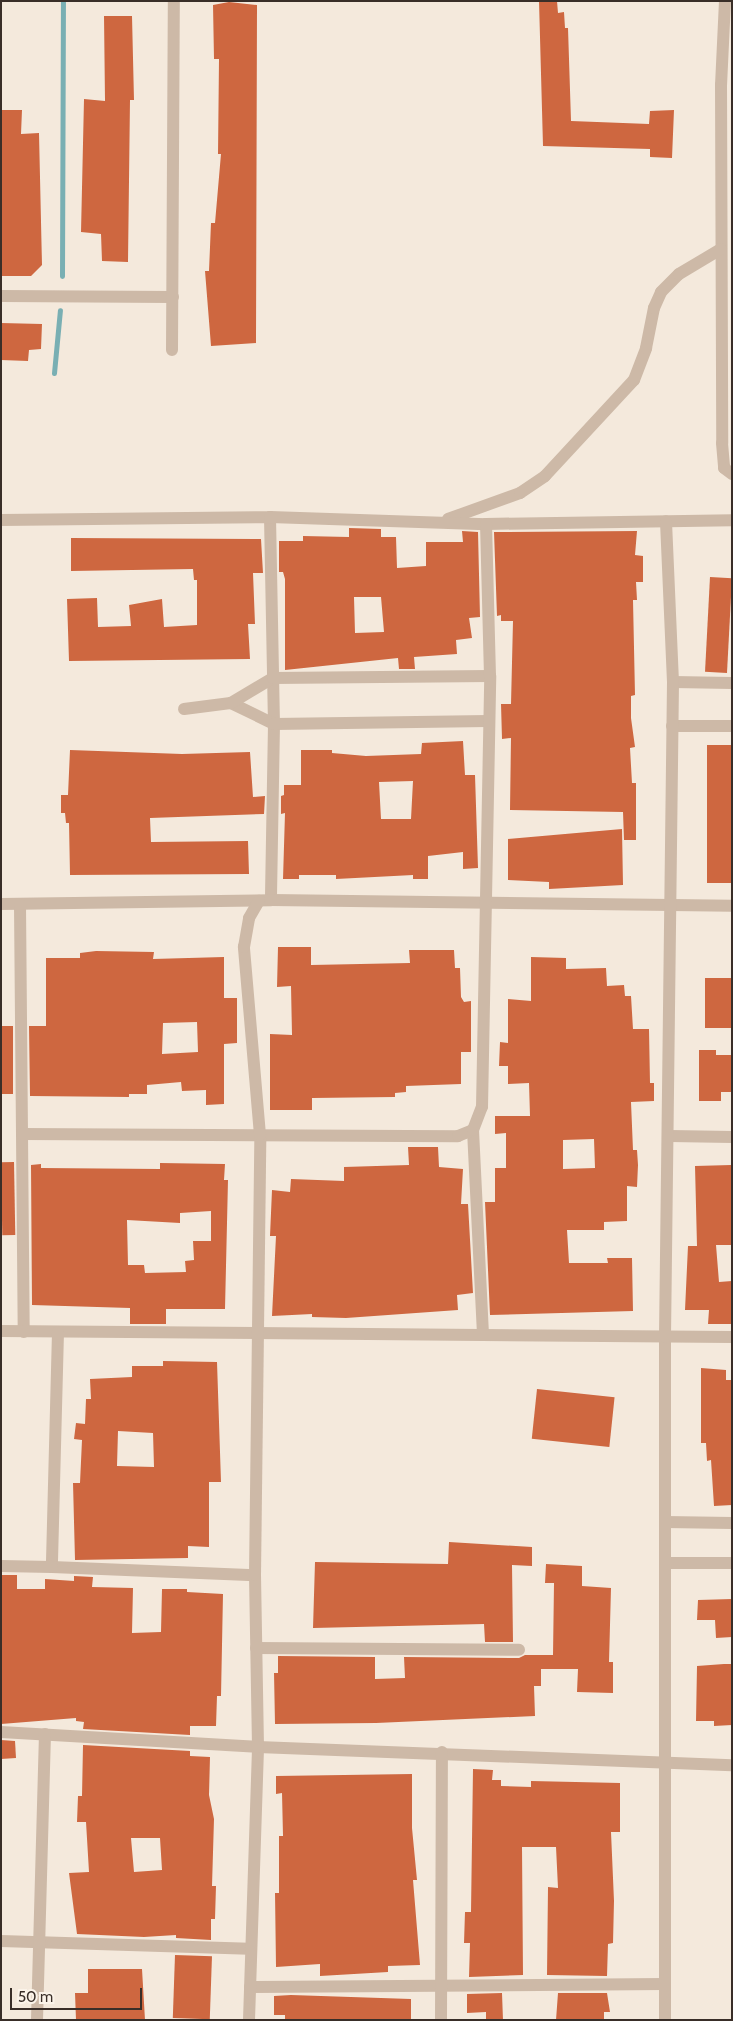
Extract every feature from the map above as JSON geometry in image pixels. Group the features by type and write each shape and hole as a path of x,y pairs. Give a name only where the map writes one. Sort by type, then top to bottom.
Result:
{"street":[{"path":"172,350 174,1"},
{"path":"725,1 721,85 722,452 724,468 732,474"},
{"path":"441,521 520,493 545,476 634,380 661,292 678,274 721,249"},
{"path":"1,296 173,297"},
{"path":"249,2020 249,1949 258,1747 255,1575 260,1135 244,947 248,918 265,901 274,724 270,517"},
{"path":"1,520 270,517 441,521 486,524 732,520"},
{"path":"665,2020 665,1337 670,1136 673,682 666,522"},
{"path":"483,1334 473,1130 482,1107 483,905 490,676 486,524"},
{"path":"184,709 231,703 273,678 490,676"},
{"path":"673,682 732,683"},
{"path":"231,703 274,724 488,721"},
{"path":"672,726 732,726"},
{"path":"1,904 265,901 483,905 732,906"},
{"path":"20,904 24,1332"},
{"path":"22,1134 458,1136 473,1130"},
{"path":"670,1136 732,1137"},
{"path":"1,1331 732,1337"},
{"path":"52,1567 58,1332"},
{"path":"665,1522 732,1523"},
{"path":"666,1563 732,1563"},
{"path":"1,1566 255,1575"},
{"path":"256,1648 519,1650"},
{"path":"1,1732 258,1747 442,1752 732,1765"},
{"path":"37,2020 45,1734"},
{"path":"441,2020 442,1752"},
{"path":"1,1941 249,1949"},
{"path":"250,1987 665,1984"}],"building":[{"path":"539,1 557,1 558,13 564,12 565,28 568,28 571,121 649,124 650,111 674,110 672,158 650,157 650,149 543,146"},
{"path":"229,2 257,5 256,343 211,346 205,271 209,271 211,223 215,223 221,154 218,154 219,59 214,59 213,5"},
{"path":"104,16 132,16 134,100 130,100 128,262 102,261 101,234 81,232 84,99 105,101"},
{"path":"1,110 22,110 21,134 39,133 42,265 31,276 1,276"},
{"path":"1,323 42,324 41,349 29,350 28,361 1,360"},
{"path":"349,528 381,529 381,537 396,537 397,568 426,566 426,542 463,542 462,531 478,532 480,617 469,618 472,638 456,640 457,654 414,657 415,669 399,669 398,658 285,670 285,579 283,572 279,572 279,541 303,541 303,536 349,537","holes":["354,597 381,597 384,632 355,633"]},
{"path":"637,531 635,555 643,556 643,582 636,582 637,600 633,600 635,695 631,696 631,718 635,747 630,748 632,783 636,783 636,840 624,840 623,812 510,810 511,738 502,739 501,704 511,704 513,621 501,621 501,615 497,616 494,532"},
{"path":"71,538 261,539 263,573 253,573 255,624 248,624 250,659 69,661 67,599 97,598 98,627 131,626 129,605 162,599 164,627 197,625 197,580 194,580 193,569 71,571"},
{"path":"710,577 732,578 727,673 705,672"},
{"path":"463,741 465,775 475,775 478,868 463,869 463,852 428,856 428,879 413,879 413,875 336,879 336,875 299,875 299,879 283,879 285,813 281,814 281,796 284,795 284,785 301,785 301,750 332,750 332,753 366,756 421,754 422,743","holes":["413,781 411,819 381,819 379,782"]},
{"path":"707,745 732,745 732,883 707,883"},
{"path":"70,750 182,754 250,752 253,797 265,796 264,814 150,818 151,842 248,841 249,874 70,875 69,823 66,823 65,813 61,813 61,795 68,795"},
{"path":"622,829 623,885 549,889 549,882 508,880 508,839"},
{"path":"278,947 311,947 311,965 410,963 409,950 454,950 455,968 460,968 461,997 464,1002 471,1001 471,1052 461,1052 461,1084 406,1086 406,1092 395,1093 395,1097 312,1098 312,1110 270,1110 270,1034 292,1035 291,986 277,987"},
{"path":"96,951 154,952 153,959 224,957 224,998 237,998 237,1043 224,1044 224,1104 206,1105 206,1090 182,1091 181,1082 147,1085 147,1094 129,1094 129,1097 30,1096 29,1026 46,1026 46,958 80,958 80,953","holes":["197,1022 198,1052 162,1054 163,1023"]},
{"path":"531,957 566,958 566,969 606,968 607,986 624,985 625,996 631,996 633,1029 649,1029 650,1083 654,1083 654,1101 631,1102 633,1150 637,1150 638,1165 637,1187 627,1186 627,1221 604,1222 604,1230 567,1230 569,1263 608,1263 607,1258 632,1258 633,1311 490,1315 485,1202 495,1202 495,1168 506,1168 506,1133 495,1134 495,1116 530,1116 529,1083 508,1084 508,1066 499,1066 500,1042 508,1043 508,999 531,1001","holes":["594,1139 595,1168 563,1169 563,1140"]},
{"path":"705,978 732,978 732,1028 705,1028"},
{"path":"1,1026 13,1026 13,1094 1,1094"},
{"path":"699,1050 716,1050 716,1055 732,1055 732,1092 721,1092 721,1101 699,1101"},
{"path":"408,1147 438,1147 439,1167 463,1169 461,1204 468,1204 473,1293 457,1295 458,1310 346,1318 312,1317 312,1314 272,1316 276,1236 270,1236 272,1190 290,1192 291,1179 344,1181 344,1167 409,1165"},
{"path":"1,1162 14,1162 15,1235 2,1235"},
{"path":"160,1163 225,1164 224,1180 228,1180 225,1309 166,1309 166,1324 130,1324 130,1308 32,1305 31,1165 41,1164 41,1168 160,1169","holes":["211,1211 211,1241 193,1241 194,1260 185,1261 186,1272 145,1273 144,1265 128,1265 127,1220 180,1223 180,1213"]},
{"path":"731,1165 732,1245 716,1245 719,1282 732,1281 732,1324 708,1324 709,1310 685,1310 688,1246 697,1246 695,1166"},
{"path":"163,1361 217,1362 221,1482 209,1482 209,1547 188,1546 188,1558 75,1560 73,1483 80,1483 82,1440 74,1439 76,1423 85,1424 86,1399 91,1399 90,1379 132,1377 132,1366 163,1366","holes":["118,1431 153,1433 154,1467 117,1466"]},
{"path":"701,1368 726,1370 726,1380 732,1380 732,1505 714,1506 711,1460 707,1461 706,1443 701,1443"},
{"path":"537,1389 615,1397 609,1447 532,1439"},
{"path":"449,1542 532,1547 532,1566 512,1565 513,1642 485,1642 484,1624 313,1628 315,1562 448,1564"},
{"path":"546,1564 582,1566 582,1586 611,1588 609,1662 613,1662 613,1693 577,1692 578,1669 541,1669 541,1686 534,1686 535,1716 376,1723 275,1724 274,1673 278,1673 278,1656 375,1657 375,1679 405,1678 404,1657 519,1658 525,1655 553,1655 554,1583 545,1583"},
{"path":"1,1575 17,1575 17,1589 45,1589 45,1579 74,1581 74,1576 93,1577 92,1587 133,1588 132,1633 161,1632 162,1589 187,1589 187,1592 223,1594 221,1696 217,1696 216,1726 190,1726 190,1735 83,1729 84,1722 76,1721 76,1718 1,1724"},
{"path":"732,1599 732,1637 716,1638 715,1620 697,1620 698,1600"},
{"path":"732,1664 732,1725 714,1726 714,1721 696,1721 697,1666"},
{"path":"1,1740 15,1741 16,1758 1,1759"},
{"path":"83,1745 190,1751 190,1756 210,1757 209,1795 214,1819 212,1886 216,1886 215,1919 211,1919 211,1940 176,1938 176,1935 144,1937 77,1934 69,1873 89,1872 86,1822 77,1822 78,1796 82,1796","holes":["131,1838 160,1838 162,1870 134,1872"]},
{"path":"473,1769 493,1770 492,1780 501,1780 501,1786 531,1787 531,1781 620,1783 620,1832 611,1832 614,1901 613,1943 608,1944 607,1976 547,1975 548,1887 558,1888 556,1847 522,1847 523,1975 469,1977 470,1943 464,1943 465,1912 471,1912"},
{"path":"412,1774 412,1828 417,1880 413,1880 420,1965 388,1966 388,1972 320,1976 320,1964 276,1967 275,1893 279,1893 279,1836 283,1836 282,1793 276,1794 276,1776"},
{"path":"175,1955 212,1956 210,2019 173,2018"},
{"path":"88,1969 142,1969 145,2020 76,2020 75,1993 88,1993"},
{"path":"502,1993 503,2020 486,2020 486,2012 467,2013 467,1994"},
{"path":"558,1993 607,1993 610,2012 604,2012 604,2020 556,2020"},
{"path":"274,1996 411,1999 411,2020 285,2020 285,2015 274,2015"}],"waterway":[{"path":"62,276 63,1"},
{"path":"54,373 60,310"}]}
